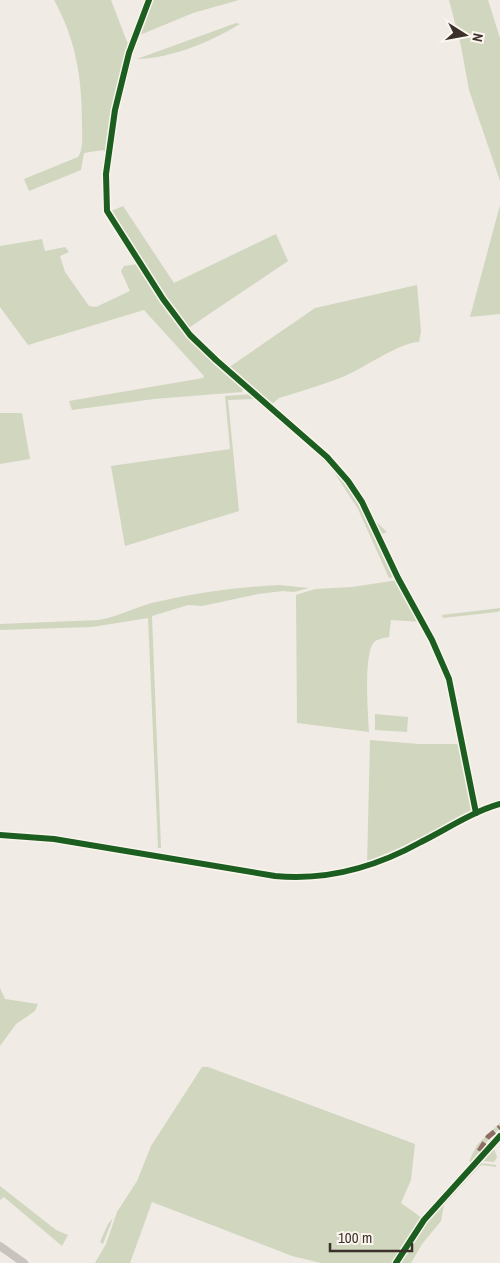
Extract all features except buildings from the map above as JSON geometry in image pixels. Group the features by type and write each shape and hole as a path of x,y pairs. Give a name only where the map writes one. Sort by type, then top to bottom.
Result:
{"street":[{"path":"149,0 128,53 115,110 106,174 107,211 163,299 190,335 326,457 358,496 398,578 432,640 449,679 476,813"},
{"path":"0,835 54,839 260,874 300,877 342,873 373,864 410,848 476,813 500,804"},
{"path":"396,1263 420,1226 500,1136"},
{"path":"0,1246 24,1263"}],"green space":[{"path":"54,0 111,0 129,47 106,153 103,150 84,153 81,170 29,191 24,179 78,157 82,145 82,106 79,75 68,30"},
{"path":"150,0 239,0 193,13 135,37"},
{"path":"449,0 488,0 500,38 500,181 469,90 461,46"},
{"path":"236,23 240,24 190,48 164,56 137,59"},
{"path":"500,205 500,314 470,317"},
{"path":"123,206 174,283 276,234 288,261 187,329 109,212"},
{"path":"42,239 45,251 65,247 69,252 60,256 65,272 89,306 96,307 130,291 121,271 124,266 138,264 163,302 243,389 242,392 154,399 72,410 69,401 203,378 204,376 144,310 28,345 0,307 0,246"},
{"path":"417,285 421,331 419,342 393,350 345,376 279,398 271,405 228,368 315,308"},
{"path":"253,394 328,460 372,518 387,532 377,536 395,577 389,578 358,509 332,469 305,442 254,399 228,400 239,511 125,546 111,466 230,449 225,396"},
{"path":"0,413 22,413 30,459 0,464"},
{"path":"398,580 422,622 391,620 389,637 377,640 372,645 367,675 369,732 297,723 296,595 315,589 352,587"},
{"path":"279,585 309,588 294,592 283,591 258,594 202,606 188,605 152,616 161,848 158,848 148,618 92,627 0,630 0,624 99,620 153,603 176,598 220,590"},
{"path":"500,608 500,611 497,612 443,618 442,615"},
{"path":"375,714 408,717 407,732 375,730"},
{"path":"370,740 419,744 459,744 472,807 469,815 367,865"},
{"path":"0,988 5,999 38,1004 35,1011 16,1024 0,1046"},
{"path":"202,1067 208,1067 415,1144 411,1180 401,1203 422,1218 480,1163 496,1165 496,1167 482,1165 479,1167 444,1205 441,1221 422,1244 411,1263 321,1263 292,1256 152,1202 130,1263 95,1263 106,1244 117,1212 137,1181 151,1146"},
{"path":"500,1123 500,1129 491,1136 472,1163 469,1161 477,1145"},
{"path":"494,1149 497,1157 494,1162 483,1161"},
{"path":"0,1186 56,1230 68,1235 62,1246 4,1197 0,1200"},
{"path":"113,1218 103,1244 100,1242 108,1224"}],"marked path":[{"path":"479,1151 488,1137 500,1127"}],"cycle path":[{"path":"149,0 129,53 115,110 106,174 107,211 163,299 190,335 327,457 348,481 362,502 398,578 432,640 449,679 476,813"},
{"path":"0,835 54,839 275,876 313,876 351,870 387,859 470,816 500,804"},
{"path":"396,1263 424,1220 500,1136"}]}
